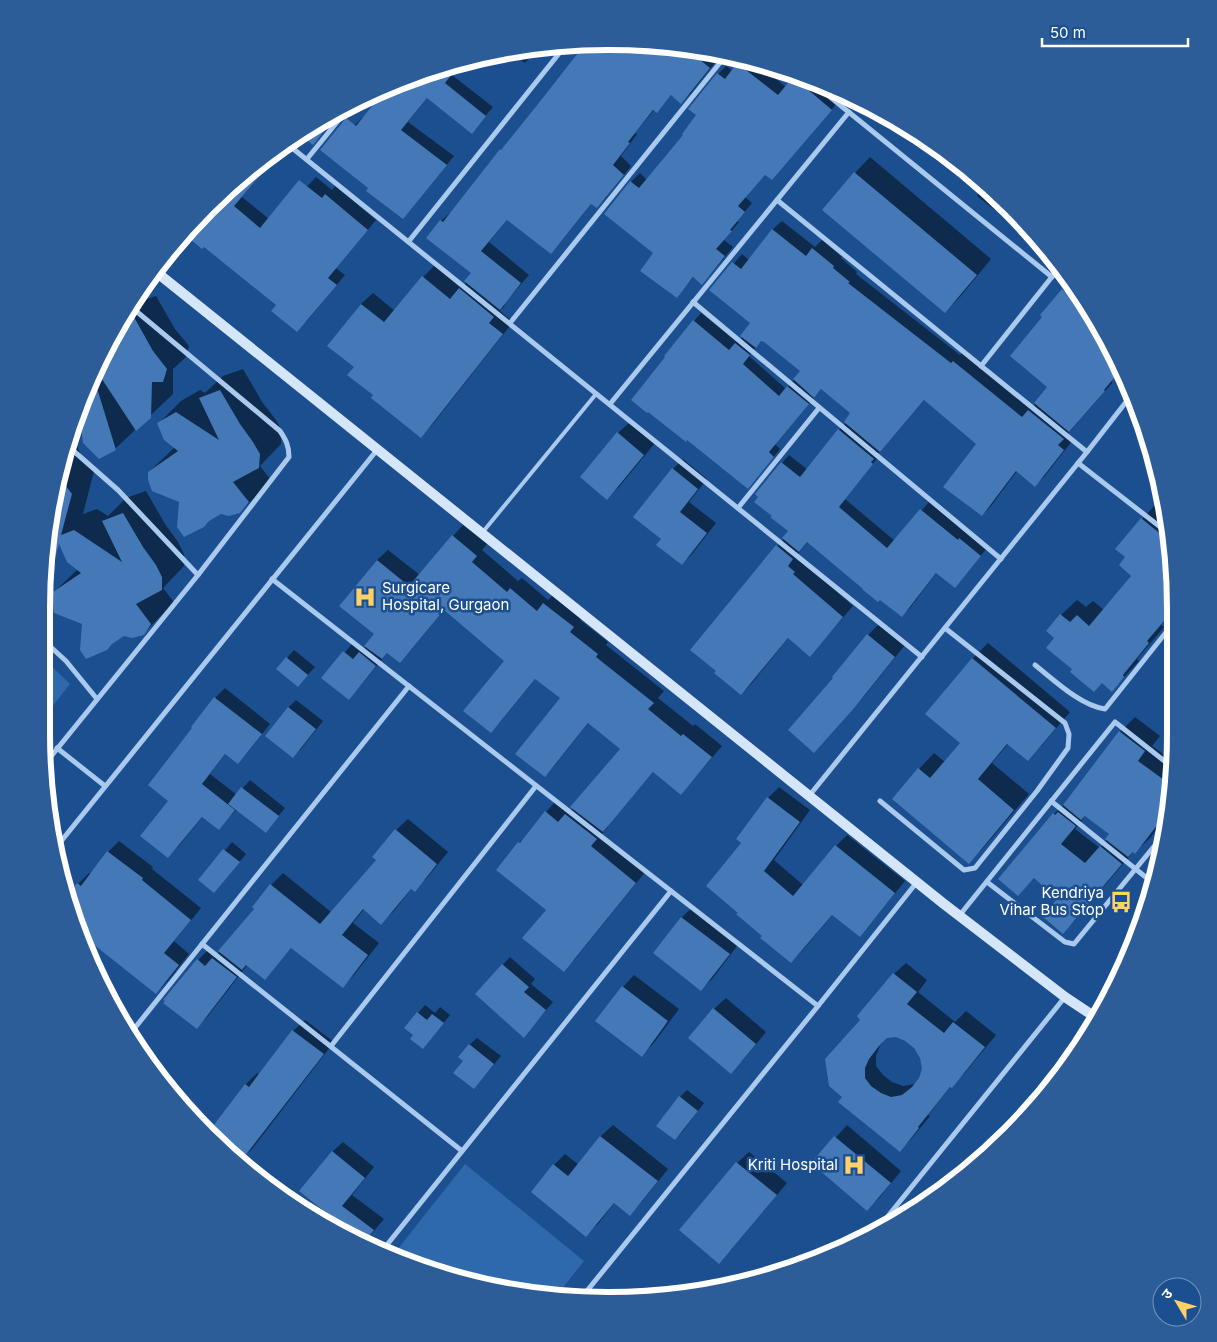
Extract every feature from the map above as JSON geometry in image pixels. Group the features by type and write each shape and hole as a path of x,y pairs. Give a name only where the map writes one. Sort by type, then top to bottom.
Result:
{"street":[{"path":"409,241 560,52"},
{"path":"510,323 721,62"},
{"path":"830,96 1052,277"},
{"path":"610,404 849,112"},
{"path":"308,160 340,119"},
{"path":"293,148 922,657"},
{"path":"777,200 1087,452"},
{"path":"981,366 1055,273"},
{"path":"160,275 916,882 1091,1014"},
{"path":"693,302 1001,559"},
{"path":"51,756 198,575 289,458 289,447 285,438 275,427 136,311"},
{"path":"809,796 1126,401"},
{"path":"738,508 820,408"},
{"path":"61,841 377,449"},
{"path":"73,451 118,490 198,575"},
{"path":"1078,463 1161,527"},
{"path":"272,579 818,1006"},
{"path":"880,801 964,870 975,868 1068,748 1069,734 1065,723 945,628"},
{"path":"1035,665 1078,698 1098,708 1105,709 1167,631"},
{"path":"50,646 66,661 97,699"},
{"path":"134,1028 408,686"},
{"path":"959,916 1115,722 1166,762"},
{"path":"57,748 105,786"},
{"path":"331,1046 536,786"},
{"path":"1051,802 1148,879"},
{"path":"987,882 1065,942 1074,944 1156,844"},
{"path":"587,1291 916,882"},
{"path":"387,1245 670,891"},
{"path":"202,944 462,1151"},
{"path":"887,1218 1065,996"}],"lane":[{"path":"482,533 596,394"}],"shaded area":[{"path":"50,665 70,684 50,710"},
{"path":"465,1164 584,1261 561,1290 500,1281 464,1273 397,1250"}],"building":[{"path":"580,51 645,51 681,55 698,58 710,68 681,104 671,95 657,113 653,110 613,165 624,175 597,208 591,204 551,254 507,220 481,251 521,283 500,310 464,281 471,273 426,238 440,220 443,222"},
{"path":"735,65 741,66 778,95 790,81 804,86 832,110 772,180 765,175 738,206 745,212 716,249 725,256 702,285 693,277 677,298 640,271 653,253 604,214 630,181 639,188 683,135 696,115 688,109 717,73 725,79"},
{"path":"453,72 445,83 486,116 472,134 427,98 401,130 447,165 403,219 366,191 368,188 320,150 346,118 356,126 376,102"},
{"path":"329,125 313,145 306,139"},
{"path":"263,170 234,206 260,228 299,180 322,198 325,194 368,230 328,278 337,285 297,332 271,311 276,305 204,247 202,249 190,239 240,189"},
{"path":"854,172 977,275 945,313 822,210"},
{"path":"772,229 806,256 812,248 834,266 833,268 850,282 848,283 951,363 953,361 1022,417 1028,410 1064,439 1058,445 1064,450 1035,487 1016,471 982,516 943,487 976,444 924,400 880,452 844,422 850,413 821,389 814,398 793,379 800,371 764,342 761,341 756,348 740,336 750,323 709,290 732,262 741,269"},
{"path":"422,276 450,299 459,288 494,317 489,323 503,334 421,438 371,398 373,395 347,375 354,367 327,346 361,304 384,322"},
{"path":"1062,289 1072,297 1092,329 1116,376 1069,432 1034,403 1047,387 1010,356 1042,317 1040,315"},
{"path":"134,317 153,351 167,369 163,382 152,382 151,418 136,431 101,377"},
{"path":"693,320 729,350 735,343 750,355 743,364 779,396 787,386 809,404 769,452 774,457 748,489 687,440 686,442 631,400"},
{"path":"97,387 116,450 99,459 83,443 81,426"},
{"path":"220,390 260,454 259,468 233,482 249,502 240,513 229,516 221,514 209,521 204,527 184,537 177,527 179,502 152,491 148,480 148,472 178,451 164,440 157,423 176,412 219,440 199,398"},
{"path":"838,429 874,459 871,462 873,464 839,507 887,548 920,509 981,556 955,588 936,573 902,617 880,600 878,602 807,542 799,552 782,538 788,531 754,502 758,497 755,494 781,462 800,477"},
{"path":"617,432 644,455 607,500 580,477"},
{"path":"672,468 698,489 680,512 707,533 682,565 656,545 661,539 633,517"},
{"path":"65,484 72,494 61,535 74,530 122,562 102,521 123,513 162,577 162,590 136,604 151,624 144,635 132,638 124,636 107,650 86,659 80,650 82,624 54,613 50,597 50,594 81,573 67,562 59,544 53,566 55,536"},
{"path":"1141,518 1162,535 1166,572 1167,618 1147,641 1149,643 1112,692 1102,683 1094,692 1070,672 1072,669 1046,648 1054,638 1046,631 1060,614 1070,622 1077,615 1089,626 1131,576 1119,565 1125,557 1115,549"},
{"path":"452,535 477,556 472,562 507,592 510,588 537,611 543,603 574,627 570,632 598,654 596,657 654,703 648,709 681,736 683,734 712,757 681,795 653,772 603,832 570,807 620,749 588,723 545,777 515,754 560,698 535,679 491,733 463,711 504,661 444,610 400,663 387,653 382,659 364,646 374,634 339,606 377,560 409,586"},
{"path":"776,545 793,559 788,566 795,572 793,574 843,617 810,657 788,638 741,695 690,650"},
{"path":"867,634 895,657 855,707 814,753 788,730 833,678"},
{"path":"343,651 353,659 359,652 376,666 349,700 321,678"},
{"path":"286,657 308,675 298,687 276,669"},
{"path":"972,658 1056,728 1028,761 1007,744 978,779 1014,810 969,864 892,799 918,768 930,778 960,743 925,714"},
{"path":"214,697 262,734 238,764 225,754 202,784 235,810 219,830 202,817 168,858 140,836 168,801 148,785"},
{"path":"288,707 316,729 293,758 265,736"},
{"path":"1119,731 1145,751 1138,761 1165,781 1159,822 1135,854 1133,852 1128,857 1105,839 1109,834 1085,816 1081,820 1063,805"},
{"path":"241,787 279,816 266,833 228,804"},
{"path":"767,797 800,822 764,871 793,896 835,845 895,893 860,937 832,915 791,963 760,938 762,936 706,886 741,843 736,839"},
{"path":"545,811 558,822 565,814 597,839 591,846 636,883 564,972 522,938 546,910 496,870"},
{"path":"1058,812 1076,826 1061,844 1085,863 1100,846 1122,864 1063,934 1042,916 1057,899 1034,878 1018,896 998,879 1053,813 1055,815"},
{"path":"395,829 437,864 415,892 411,889 381,925 363,909 342,935 368,955 343,988 291,948 265,980 246,965 242,970 218,951 254,909 252,907 270,884 320,924 376,860 372,857"},
{"path":"223,849 240,862 214,893 198,880"},
{"path":"107,851 143,878 142,880 191,920 164,953 179,965 156,994 91,943 73,889 77,883 81,886"},
{"path":"681,917 730,954 701,991 653,953"},
{"path":"212,958 237,977 197,1029 163,1003 165,1001 163,1000 197,959 205,966"},
{"path":"502,964 529,987 524,992 546,1010 524,1038 475,994"},
{"path":"893,973 917,992 907,1004 944,1033 953,1022 985,1047 952,1088 950,1087 900,1152 838,1102 842,1097 829,1086 825,1059 860,1020 857,1016","holes":["896,1037 914,1048 920,1058 922,1069 919,1078 912,1087 902,1095 891,1097 871,1086 865,1078 865,1068 869,1059 887,1038"]},
{"path":"622,986 668,1021 642,1057 595,1021"},
{"path":"713,1008 756,1044 731,1074 688,1038"},
{"path":"417,1012 427,1020 432,1014 444,1023 423,1049 410,1039 413,1035 404,1028"},
{"path":"292,1030 324,1054 244,1157 213,1127 245,1084 249,1087"},
{"path":"469,1044 494,1064 474,1089 453,1073 463,1061 458,1057"},
{"path":"679,1096 698,1111 675,1140 656,1126"},
{"path":"600,1136 658,1181 630,1216 614,1203 586,1237 531,1192 553,1164 568,1176"},
{"path":"834,1136 891,1183 867,1211 811,1163"},
{"path":"332,1151 365,1178 342,1206 374,1230 368,1237 361,1234 336,1221 299,1191"},
{"path":"736,1162 777,1195 719,1264 679,1230"}],"place":[{"name":"Surgicare Hospital, Gurgaon","path":"365,597"},
{"name":"Kendriya Vihar Bus Stop","path":"1121,902"},
{"name":"Kriti Hospital","path":"854,1165"}]}
